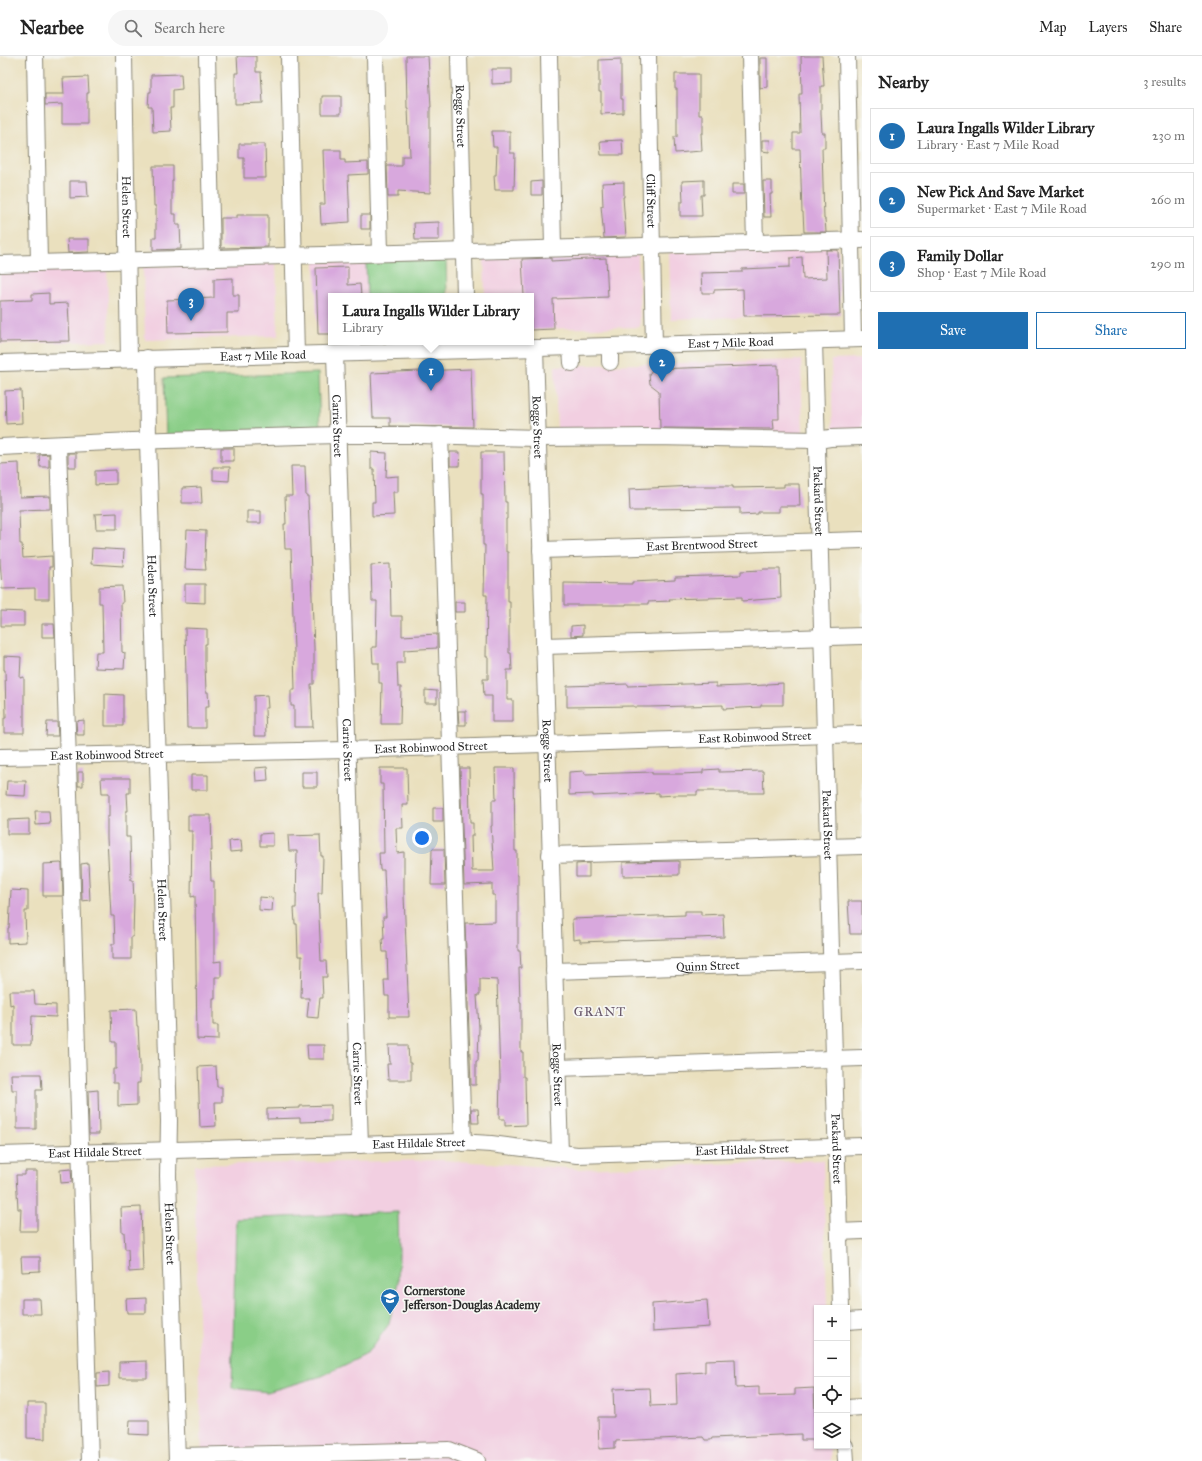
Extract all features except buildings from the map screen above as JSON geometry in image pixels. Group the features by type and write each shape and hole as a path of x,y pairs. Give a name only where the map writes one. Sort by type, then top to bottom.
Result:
{"street":[{"path":"35,56 39,263"},
{"name":"Helen Street","path":"124,56 129,359"},
{"path":"207,56 212,258"},
{"path":"289,56 296,355"},
{"path":"375,56 380,253"},
{"name":"Rogge Street","path":"459,56 466,293"},
{"path":"549,56 553,248"},
{"name":"Cliff Street","path":"648,56 654,345"},
{"path":"750,56 755,243"},
{"path":"847,56 857,240 858,339"},
{"path":"0,264 857,240"},
{"name":"East 7 Mile Road","path":"0,363 335,354 467,346 535,348 572,355 610,354 654,345 858,339"},
{"name":"Packard Street","path":"814,341 818,440 841,1305"},
{"name":"Rogge Street","path":"535,348 560,1153"},
{"name":"Carrie Street","path":"335,354 360,1145"},
{"name":"Helen Street","path":"147,358 148,441 177,1459"},
{"path":"0,447 338,435 440,435 538,438 653,437 818,440 862,437"},
{"path":"440,435 463,1143"},
{"path":"58,445 90,1461"},
{"name":"East Brentwood Street","path":"541,550 862,540"},
{"path":"544,646 862,636"},
{"name":"East Robinwood Street","path":"0,757 347,750 862,734"},
{"path":"550,855 862,846"},
{"name":"Quinn Street","path":"554,971 862,961"},
{"path":"557,1068 862,1058"},
{"name":"East Hildale Street","path":"0,1155 168,1152 463,1143 491,1144 577,1155 862,1146"},
{"path":"839,1232 862,1231"},
{"path":"850,1320 862,1320"},
{"path":"850,1408 862,1407"},
{"path":"845,1449 846,1461"},
{"path":"177,1459 225,1455 283,1457 449,1456 476,1461"}],"shaded area":[{"path":"837,247 839,314 671,319 669,252"},
{"path":"638,254 640,327 534,329 534,293 485,293 484,257"},
{"path":"366,260 367,293 328,293 328,334 317,335 315,262"},
{"path":"276,263 278,336 145,340 143,267"},
{"path":"107,266 109,341 0,344 0,269"},
{"path":"862,359 862,433 833,434 831,360"},
{"path":"801,360 803,436 557,431 555,366"},
{"name":"Cornerstone Jefferson-Douglas Academy","path":"442,1160 579,1169 823,1160 827,1305 814,1305 814,1449 830,1449 831,1461 202,1461 194,1165"}],"green space":[{"path":"446,258 447,293 367,293 366,260"},
{"path":"318,373 320,433 166,438 164,378"},
{"path":"398,1212 398,1282 389,1324 367,1354 322,1376 267,1392 232,1388 236,1219"}],"place":[{"name":"Family Dollar","path":"191,321"},
{"name":"New Pick And Save Market","path":"662,382"},
{"name":"Laura Ingalls Wilder Library","path":"431,391"},
{"name":"Cornerstone Jefferson-Douglas Academy","path":"390,1315"}],"district":[{"name":"GRANT","path":"600,1011"}]}
